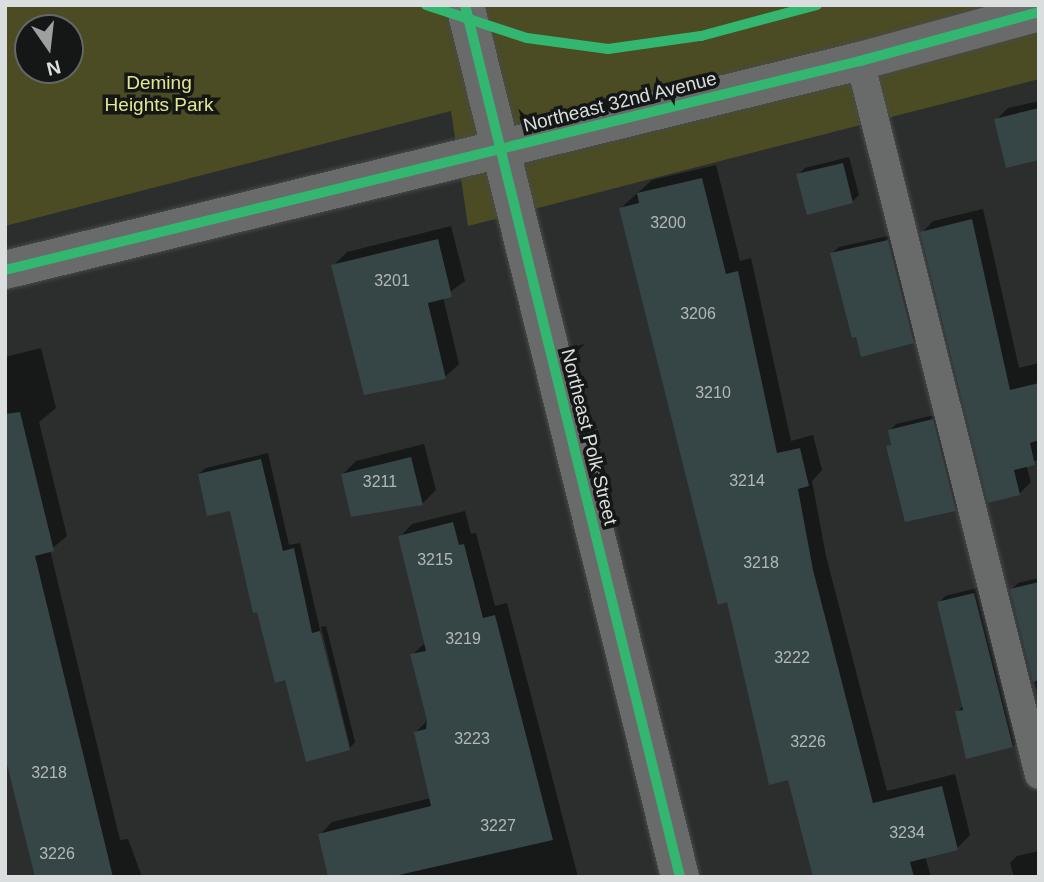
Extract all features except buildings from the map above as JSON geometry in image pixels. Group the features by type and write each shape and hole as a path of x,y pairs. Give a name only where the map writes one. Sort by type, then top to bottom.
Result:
{"street":[{"name":"Northeast Polk Street","path":"465,5 680,877"},
{"name":"Northeast 32nd Avenue","path":"5,271 447,160 500,151 860,61 1039,12"}],"lane":[{"path":"860,61 1039,775"}],"green space":[{"name":"Deming Heights Park","path":"5,5 1039,5 1039,79 468,226 451,111 5,226"}],"cycle path":[{"path":"426,5 527,38 608,49 701,36 817,5"},
{"path":"465,5 680,877"},
{"path":"5,270 860,61 1039,12"}]}
